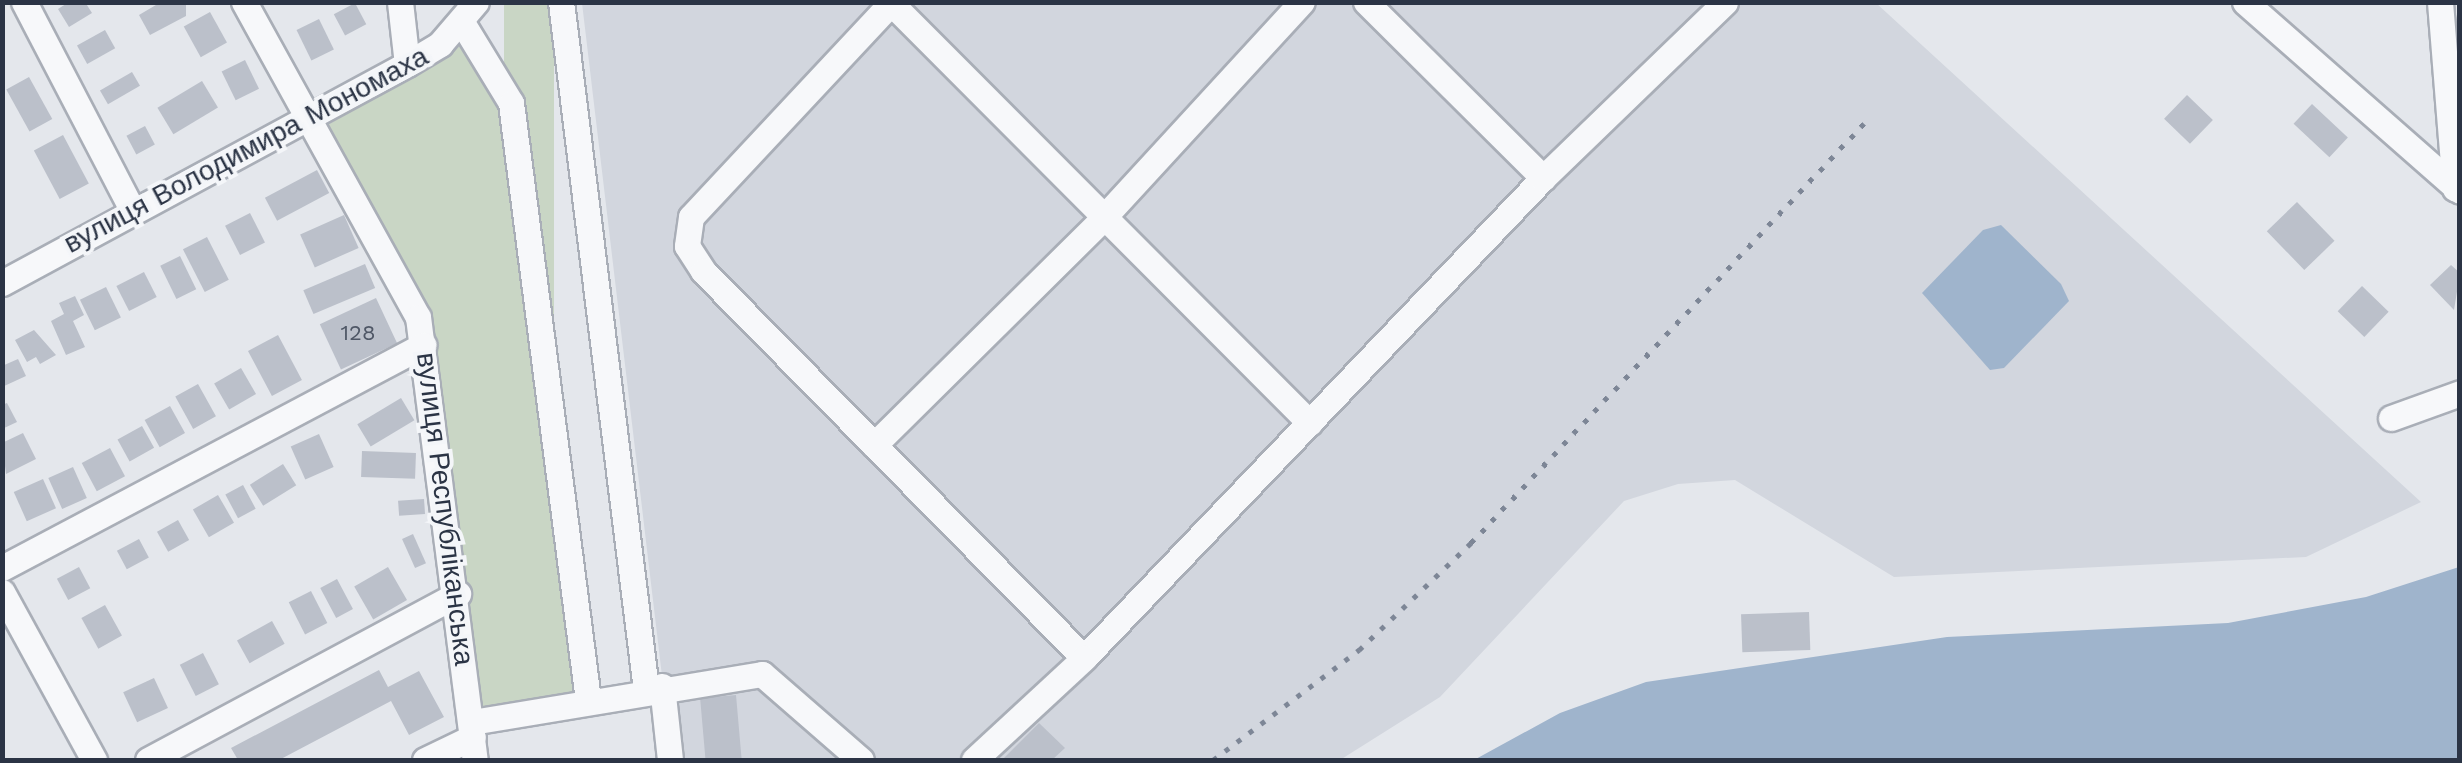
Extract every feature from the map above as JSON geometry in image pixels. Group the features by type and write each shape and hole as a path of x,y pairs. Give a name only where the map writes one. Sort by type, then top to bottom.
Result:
{"street":[{"path":"24,2 133,211"},
{"name":"вулиця Республіканська","path":"244,2 418,317 458,594 473,740"},
{"path":"400,2 407,64"},
{"path":"561,2 654,688 670,760"},
{"path":"874,445 1104,217 1302,2"},
{"path":"1366,2 1543,178"},
{"path":"974,760 1084,658 1543,178 1725,2"},
{"path":"2245,2 2457,189"},
{"path":"2440,2 2457,189"},
{"path":"1084,658 702,271 688,246 691,217 892,3 1310,423"},
{"path":"469,13 512,103 588,700"},
{"name":"вулиця Володимира Мономаха","path":"2,282 407,64 469,13"},
{"path":"2,568 424,345"},
{"path":"2390,418 2460,393"},
{"path":"2,592 94,760"},
{"path":"148,760 458,594"},
{"path":"425,760 588,700 762,674 861,760"}],"shaded area":[{"path":"582,3 1876,3 2421,502 2306,557 1894,577 1735,480 1678,484 1624,501 1440,697 1340,760 672,760"}],"green space":[{"path":"504,3 554,3 554,590 504,590"},
{"path":"460,46 501,100 577,695 479,713 431,323 324,127"}],"water":[{"path":"2001,225 2061,284 2069,301 2004,368 1990,370 1922,293 1983,230"},
{"path":"2459,567 2459,760 1474,760 1560,713 1646,682 1947,637 2228,623 2366,597"}],"building":[{"path":"69,2 85,2 92,13 69,27 58,9"},
{"path":"161,2 186,2 186,16 150,35 139,15"},
{"path":"355,3 366,24 345,35 334,14"},
{"path":"210,12 227,43 201,57 184,27"},
{"path":"319,19 334,50 311,61 297,30"},
{"path":"105,30 115,48 87,64 77,46"},
{"path":"245,60 259,89 236,100 222,71"},
{"path":"132,72 140,86 108,104 100,90"},
{"path":"29,77 52,119 30,132 6,90"},
{"path":"202,81 218,108 173,134 157,108"},
{"path":"2187,95 2213,120 2190,144 2164,119"},
{"path":"2312,104 2348,137 2329,157 2294,124"},
{"path":"145,126 155,145 136,154 126,136"},
{"path":"63,135 89,184 60,199 34,150"},
{"path":"317,170 329,193 277,221 265,198"},
{"path":"2297,202 2335,241 2304,270 2267,231"},
{"path":"250,213 265,242 240,255 225,226"},
{"path":"344,215 359,248 315,267 300,235"},
{"path":"207,237 229,280 205,292 183,249"},
{"path":"180,256 196,289 176,299 160,266"},
{"path":"365,264 375,288 313,314 303,290"},
{"path":"2451,265 2460,273 2454,310 2430,285"},
{"path":"144,272 157,297 129,311 116,286"},
{"path":"2362,286 2389,312 2364,337 2338,311"},
{"path":"106,287 121,318 95,330 80,300"},
{"path":"75,296 84,315 73,321 85,347 66,355 51,321 64,314 59,303"},
{"path":"376,298 397,343 341,370 320,324"},
{"path":"34,330 56,355 40,364 36,357 27,362 15,340"},
{"path":"278,335 302,380 272,396 248,351"},
{"path":"18,359 26,376 2,387 2,366"},
{"path":"241,368 256,394 229,409 214,384"},
{"path":"198,384 216,416 193,429 175,397"},
{"path":"401,398 414,420 371,447 357,424"},
{"path":"7,403 17,422 2,429 2,405"},
{"path":"170,406 185,433 160,447 145,420"},
{"path":"142,426 154,448 130,461 118,440"},
{"path":"23,433 36,459 6,474 2,443"},
{"path":"319,434 334,467 305,479 291,447"},
{"path":"110,448 125,476 97,491 82,463"},
{"path":"362,451 416,453 415,479 361,477"},
{"path":"283,464 296,485 263,506 250,485"},
{"path":"73,467 87,498 62,509 48,478"},
{"path":"43,479 56,508 27,521 14,492"},
{"path":"243,485 256,509 238,518 225,494"},
{"path":"218,495 234,523 209,537 193,510"},
{"path":"424,499 425,514 399,516 398,501"},
{"path":"178,520 189,540 168,552 157,532"},
{"path":"413,534 426,563 415,568 402,539"},
{"path":"139,539 149,558 127,569 117,551"},
{"path":"79,567 90,588 68,600 57,579"},
{"path":"388,567 407,600 373,619 354,586"},
{"path":"337,579 353,609 336,618 320,588"},
{"path":"311,591 327,623 305,634 289,602"},
{"path":"105,605 122,636 98,649 81,618"},
{"path":"1809,612 1810,650 1742,652 1741,614"},
{"path":"272,621 285,644 250,663 237,640"},
{"path":"203,653 219,684 196,696 180,665"},
{"path":"379,670 388,687 419,671 444,717 409,735 391,701 279,760 238,760 231,748"},
{"path":"154,678 168,708 137,722 123,692"},
{"path":"736,695 742,760 706,760 700,698"},
{"path":"1039,723 1065,748 1052,760 1002,760"}],"railway":[{"path":"1213,760 1359,650 1471,543 1869,118"}]}
